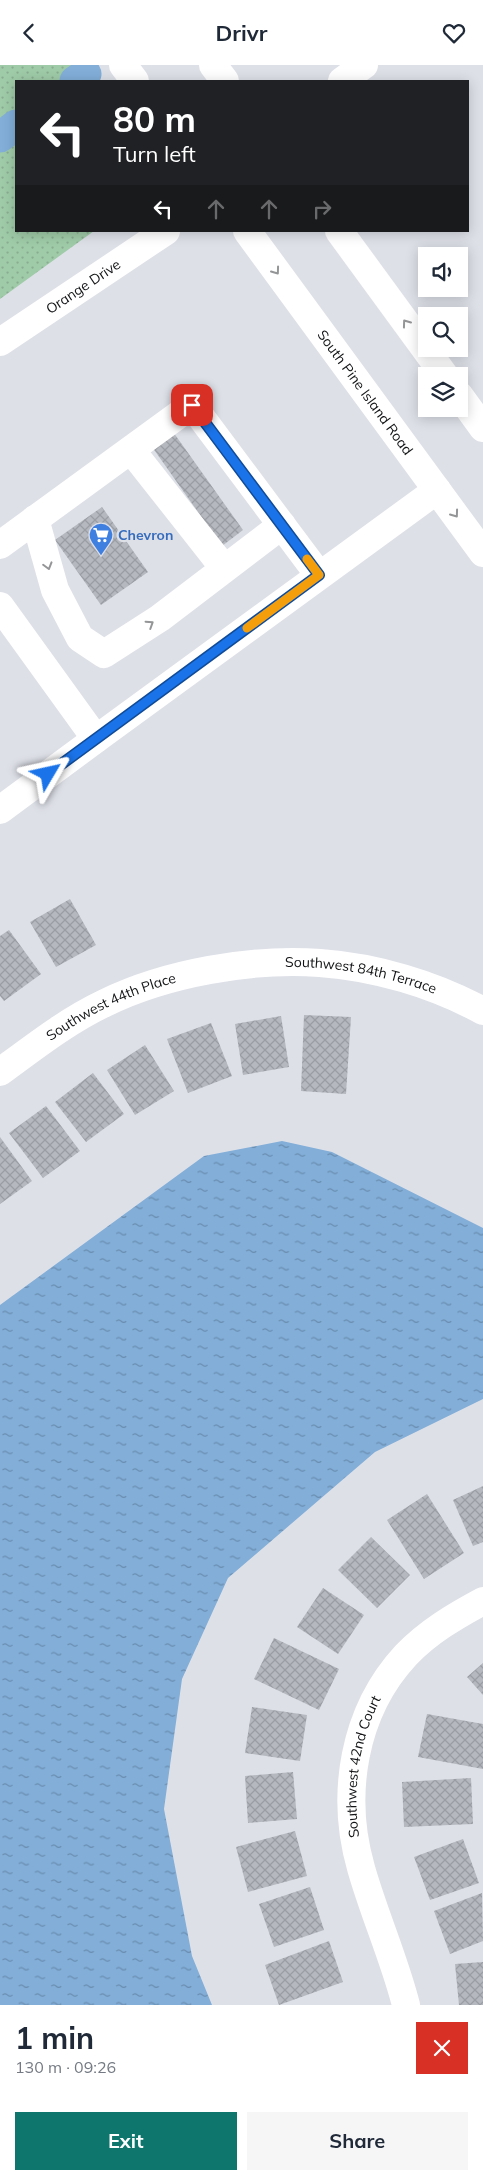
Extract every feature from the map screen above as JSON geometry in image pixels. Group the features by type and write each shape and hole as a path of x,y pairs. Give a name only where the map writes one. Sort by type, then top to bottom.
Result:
{"street":[{"path":"123,65 134,80"},
{"path":"343,80 364,65"},
{"name":"Orange Drive","path":"0,342 165,232"},
{"name":"South Pine Island Road","path":"248,232 483,553"},
{"path":"340,232 438,367"},
{"path":"0,545 192,405 319,575"},
{"path":"468,407 483,428"},
{"path":"131,450 224,568"},
{"path":"0,809 436,490"},
{"path":"34,519 55,591 80,638 104,654 160,618 282,525"},
{"path":"0,606 96,739"},
{"name":"Southwest 84th Terrace","path":"234,967 267,963 319,963 368,969 420,984 483,1011"},
{"name":"Southwest 44th Place","path":"0,1071 51,1035 105,1003 131,991 182,976 234,967"},
{"name":"Southwest 42nd Court","path":"406,2005 360,1867 353,1823 352,1766 361,1734 372,1708 387,1679 406,1655 428,1635 454,1616 483,1601"}],"green space":[{"path":"0,65 81,65 92,80 15,80 15,232 93,232 0,299"}],"water":[{"path":"282,1141 332,1152 483,1228 483,1399 375,1452 228,1578 182,1679 164,1809 192,1956 212,2005 0,2005 0,1305 204,1156"}],"building":[{"name":"Chevron","path":"171,429 243,530 222,546 150,444"},
{"name":"Chevron","path":"102,507 148,572 101,605 55,540"},
{"path":"70,899 96,945 56,967 30,922"},
{"path":"9,930 41,974 4,1001 0,996 0,936"},
{"path":"304,1015 351,1017 346,1094 301,1091"},
{"path":"281,1016 289,1067 243,1075 235,1024"},
{"path":"211,1023 232,1076 188,1093 167,1039"},
{"path":"145,1045 174,1091 135,1115 107,1070"},
{"path":"93,1073 124,1114 86,1142 55,1102"},
{"path":"46,1106 80,1151 43,1178 9,1133"},
{"path":"0,1137 32,1181 0,1204"},
{"path":"483,1486 483,1542 473,1546 453,1500"},
{"path":"427,1494 464,1553 424,1579 387,1520"},
{"path":"371,1537 410,1575 377,1608 338,1570"},
{"path":"323,1588 364,1615 338,1654 297,1627"},
{"path":"274,1638 339,1669 319,1710 254,1679"},
{"path":"483,1663 483,1695 467,1677"},
{"path":"252,1707 307,1715 300,1761 245,1753"},
{"path":"427,1714 483,1724 483,1769 418,1757"},
{"path":"293,1772 297,1819 248,1823 245,1776"},
{"path":"471,1778 473,1824 404,1827 402,1782"},
{"path":"295,1831 307,1876 248,1892 236,1847"},
{"path":"463,1839 479,1883 430,1900 414,1857"},
{"path":"310,1887 324,1930 274,1947 259,1904"},
{"path":"482,1893 483,1941 450,1954 434,1911"},
{"path":"329,1941 343,1982 279,2005 265,1965"},
{"path":"483,1962 483,2005 459,2005 455,1964"}],"waterway":[{"path":"77,80 86,74"},
{"path":"0,137 15,126"}],"slow traffic":[{"path":"247,628 319,575 307,559"}],"place":[{"name":"Chevron","path":"101,556"}],"route":[{"path":"48,774 319,575 192,405"}]}
